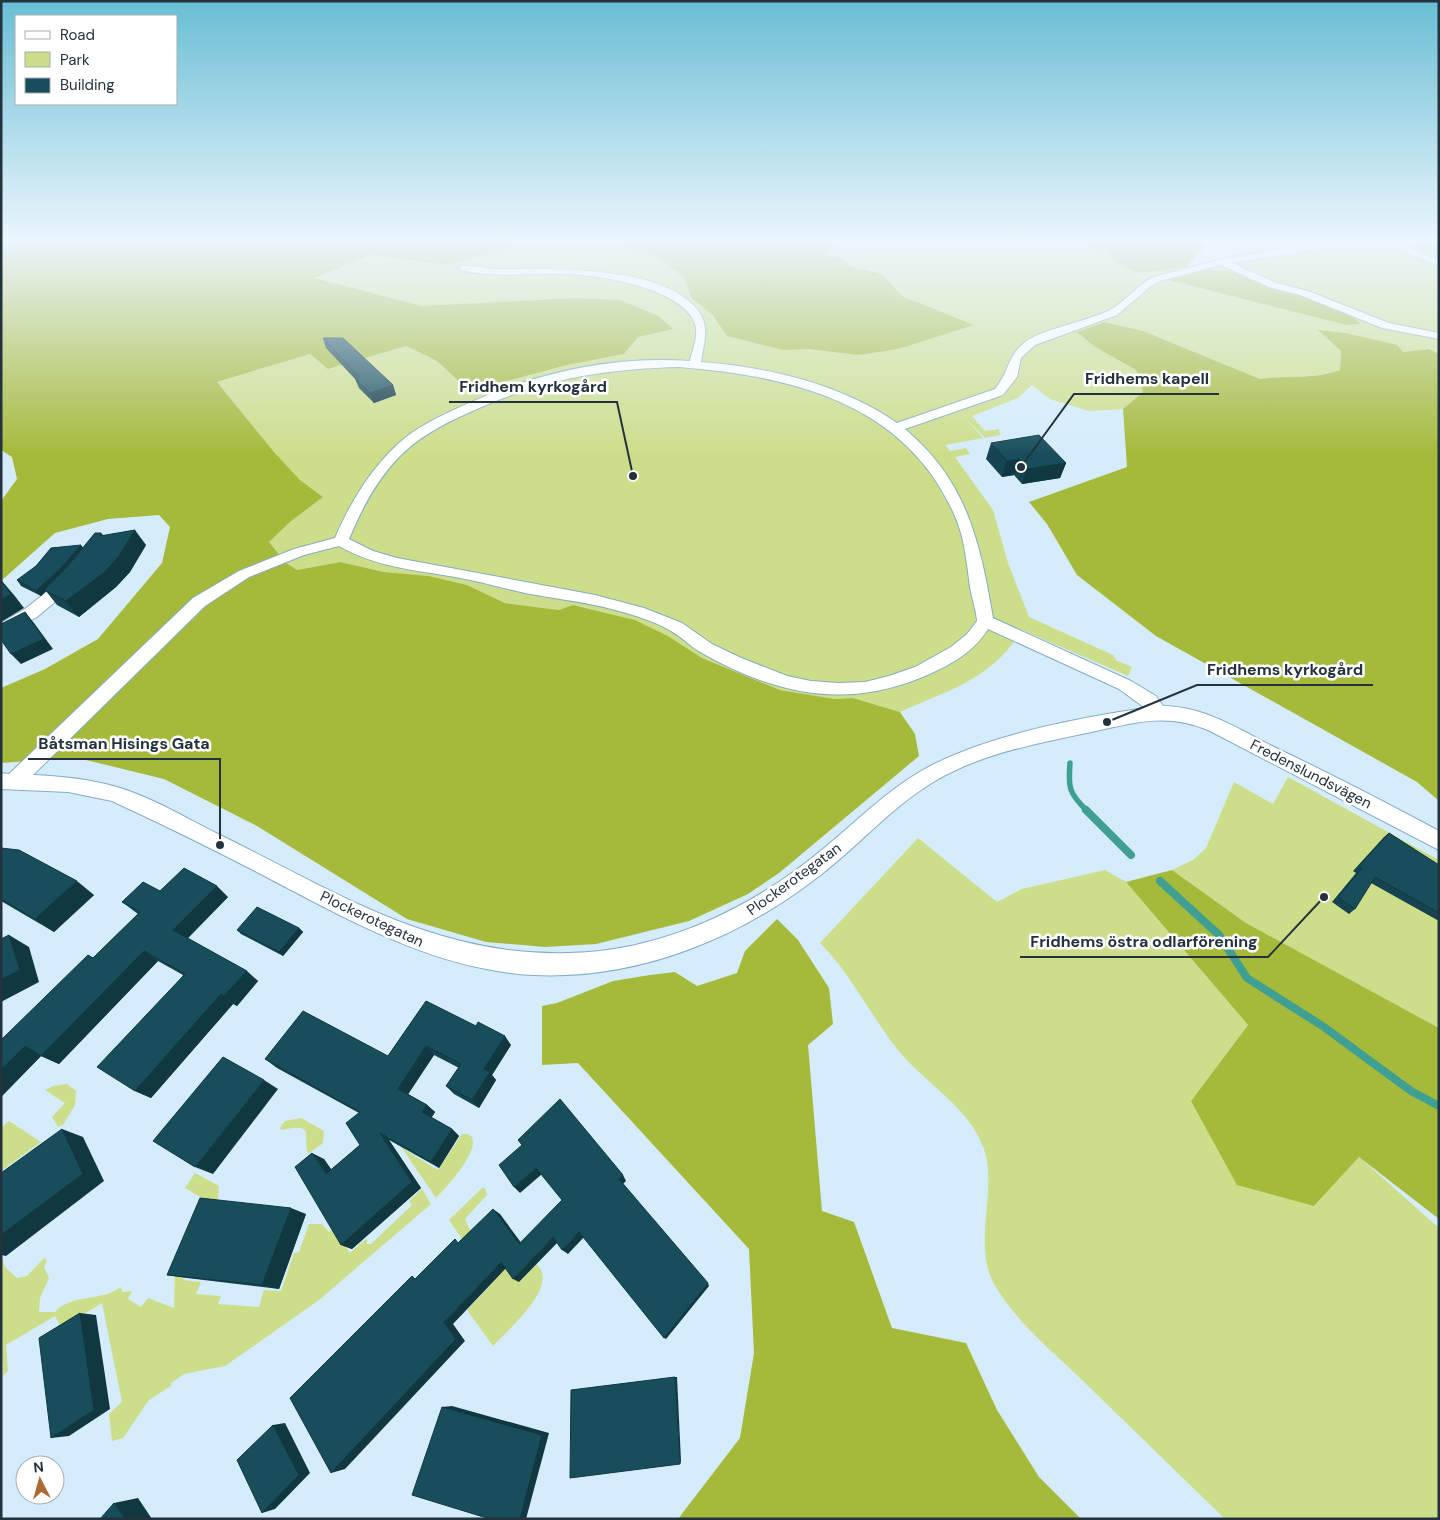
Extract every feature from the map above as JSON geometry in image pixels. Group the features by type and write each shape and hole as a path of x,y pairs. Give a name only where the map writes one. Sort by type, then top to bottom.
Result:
{"street":[{"path":"695,313 700,323 701,334 695,365"},
{"path":"895,428 996,393 1007,384 1016,357 1031,343 1113,313"},
{"path":"1354,313 1386,326 1439,336"},
{"path":"8,781 200,602 244,574 299,552 341,541 365,555 380,559 459,572 638,611 674,624 704,646 745,668 795,686 834,691 855,691 884,685 912,675 948,658 978,634 985,621 964,521 929,462 895,428 852,403 795,382 753,372 695,365 640,363 585,370 526,385 477,402 430,427 405,444 393,456 361,498 341,541"},
{"path":"1,630 31,613 81,570"},
{"path":"985,621 1125,685 1150,701 1158,714"},
{"name":"Plockerotegatan","path":"8,781 68,784 116,794 277,873 362,918 419,942 482,958 534,964 566,963 637,955 669,947 726,926 776,896 816,867 926,777 945,767 1011,743 1107,722 1158,714 1180,713"},
{"name":"Fredenslundsvägen","path":"1180,713 1240,737 1439,841"}],"green space":[{"path":"1,313 651,313 658,316 673,329 638,337 624,354 567,365 469,391 437,361 406,346 328,369 310,354 217,382 274,452 300,480 323,497 290,522 269,542 286,563 297,570 340,562 384,572 429,576 467,585 505,603 559,610 573,605 635,620 668,636 702,658 780,690 835,699 853,698 900,712 915,734 919,756 779,873 748,894 689,921 596,944 545,947 486,942 407,919 257,826 164,779 86,760 56,759 1,763 1,688 45,669 98,639 162,563 170,527 159,515 108,519 55,533 1,581 1,501 17,479 12,457 1,450"},
{"path":"626,313 711,313 727,336 973,325 943,313 1299,313 1346,325 1359,324 1338,313 1439,313 1439,354 1429,349 1403,352 1398,345 1319,330 1341,351 1340,370 1321,375 1260,379 1143,331 1104,322 1078,332 1095,347 1136,370 1143,392 1123,409 1089,411 1050,399 1032,385 1018,398 972,416 985,431 999,429 1000,435 985,438 965,418 983,438 945,445 950,451 966,448 970,454 955,457 993,510 1008,563 1029,617 1113,655 1116,660 1132,667 1128,676 1022,630 1010,647 984,671 953,689 900,712 853,698 835,699 780,690 702,658 668,636 635,620 574,605 559,610 505,603 467,585 429,576 384,572 340,562 297,570 286,563 269,542 290,522 323,497 300,480 274,452 217,382 310,354 329,369 406,346 437,361 469,391 567,365 624,354 638,337"},
{"path":"711,313 944,313 974,325 898,349 859,355 809,349 783,350 727,336"},
{"path":"1299,313 1346,313 1360,324 1346,325"},
{"path":"1104,322 1143,331 1260,379 1321,375 1340,370 1341,351 1318,330 1345,333 1398,345 1403,352 1429,349 1439,354 1439,801 1417,782 1156,636 1077,575 1047,524 1029,502 1127,467 1123,409 1143,392 1136,370 1095,347 1077,332"},
{"path":"1288,777 1439,860 1439,1028 1246,923 1172,870 1193,860 1206,848 1234,782 1273,804"},
{"path":"918,838 997,902 1022,889 1105,870 1126,882 1248,1025 1191,1101 1314,1206 1359,1157 1439,1228 1439,1519 1225,1519 1046,1346 1011,1309 993,1282 985,1252 988,1171 986,1156 980,1140 972,1125 961,1111 909,1063 898,1050 842,968 820,943"},
{"path":"1172,870 1246,923 1439,1028 1439,1219 1359,1157 1314,1206 1237,1185 1191,1101 1248,1025 1126,882"},
{"path":"777,919 798,940 829,988 833,1024 808,1045 822,1211 854,1222 892,1328 966,1343 997,1410 1039,1477 1081,1519 678,1519 740,1438 754,1353 749,1249 578,1063 542,1065 542,1006 557,1003 613,981 675,972 697,986 737,973 745,951"},
{"path":"67,1084 76,1091 75,1105 63,1125 58,1127 52,1117 65,1103 45,1090 53,1086"},
{"path":"378,1113 409,1142 405,1150 438,1170 462,1134 468,1134 472,1137 473,1144 467,1160 436,1198"},
{"path":"301,1118 324,1131 323,1143 308,1154 306,1132 304,1129 292,1128 281,1130 280,1128 285,1121"},
{"path":"9,1121 41,1142 1,1171 1,1128"},
{"path":"195,1173 219,1186 218,1201 183,1280 201,1282 196,1294 221,1296 218,1304 259,1307 264,1290 281,1291 294,1253 299,1252 309,1224 322,1224 329,1232 334,1227 350,1253 367,1238 367,1244 371,1244 412,1205 409,1201 422,1189 431,1204 319,1300 225,1366 184,1374 171,1383 171,1386 149,1400 123,1438 112,1441 109,1414 122,1402 102,1303 61,1328 55,1316 6,1345 8,1371 3,1376 1,1254 5,1267 17,1278 27,1276 44,1258 47,1261 44,1267 49,1278 40,1298 39,1312 55,1312 70,1302 105,1295 121,1287 122,1292 132,1291 128,1299 141,1307 148,1298 174,1308 175,1270 207,1201 185,1188"},
{"path":"482,1188 485,1188 487,1195 465,1219 474,1240 502,1257 519,1282 536,1264 542,1273 542,1283 530,1307 493,1346 467,1310 492,1283 449,1220"}],"building":[{"path":"323,338 343,338 393,385 370,393 355,378 359,377"},
{"path":"1039,435 1066,463 1027,469 1019,459 1007,461 991,443"},
{"path":"135,530 119,556 105,572 66,601 44,590 67,567 95,533 101,533 100,536"},
{"path":"81,545 62,567 36,591 17,580 36,566 51,548"},
{"path":"1,581 11,594 1,600"},
{"path":"25,612 44,639 11,654 1,640 1,624"},
{"path":"1389,833 1439,865 1439,913 1375,877 1355,909 1338,897 1362,868 1359,866"},
{"path":"1,848 19,850 77,881 35,919 1,899"},
{"path":"184,868 217,886 173,930 247,971 224,996 221,994 135,1091 97,1067 185,974 144,951 41,1056 25,1046 1,1070 1,1040 88,955 93,958 140,912 122,902 143,882 160,891"},
{"path":"257,907 299,928 279,952 237,930"},
{"path":"9,935 20,970 1,980 1,939"},
{"path":"426,1001 476,1026 478,1022 505,1036 484,1069 490,1072 472,1100 446,1086 461,1064 426,1046 398,1089 427,1105 422,1112 452,1129 431,1162 380,1133 412,1182 341,1245 295,1167 312,1153 326,1174 360,1145 346,1123 360,1112 265,1059 303,1011 388,1056"},
{"path":"223,1057 264,1080 195,1167 153,1141"},
{"path":"560,1099 623,1175 619,1179 708,1283 664,1338 579,1232 562,1250 553,1237 513,1279 501,1262 444,1322 456,1339 331,1473 290,1398 412,1276 415,1279 455,1239 458,1243 493,1209 519,1244 562,1200 536,1168 514,1187 499,1165 522,1145 518,1140"},
{"path":"62,1129 83,1174 1,1235 1,1173"},
{"path":"200,1198 291,1208 262,1285 167,1275"},
{"path":"80,1313 94,1410 51,1438 39,1338"},
{"path":"675,1377 680,1464 570,1478 571,1390"},
{"path":"442,1407 542,1435 520,1519 490,1519 412,1495"},
{"path":"273,1425 299,1475 262,1513 237,1460"},
{"path":"114,1503 125,1519 100,1519"}],"waterway":[{"path":"1070,763 1069,779 1071,790 1087,811"},
{"path":"1087,811 1131,855"},
{"path":"1160,881 1219,935 1247,978 1324,1027 1411,1091 1439,1106"}],"place":[{"name":"Fridhems kapell","path":"1021,467"},
{"name":"Fridhem kyrkogård","path":"633,476"},
{"name":"Fridhems kyrkogård","path":"1107,722"},
{"name":"Båtsman Hisings Gata","path":"220,845"},
{"name":"Fridhems östra odlarförening","path":"1324,897"}]}
